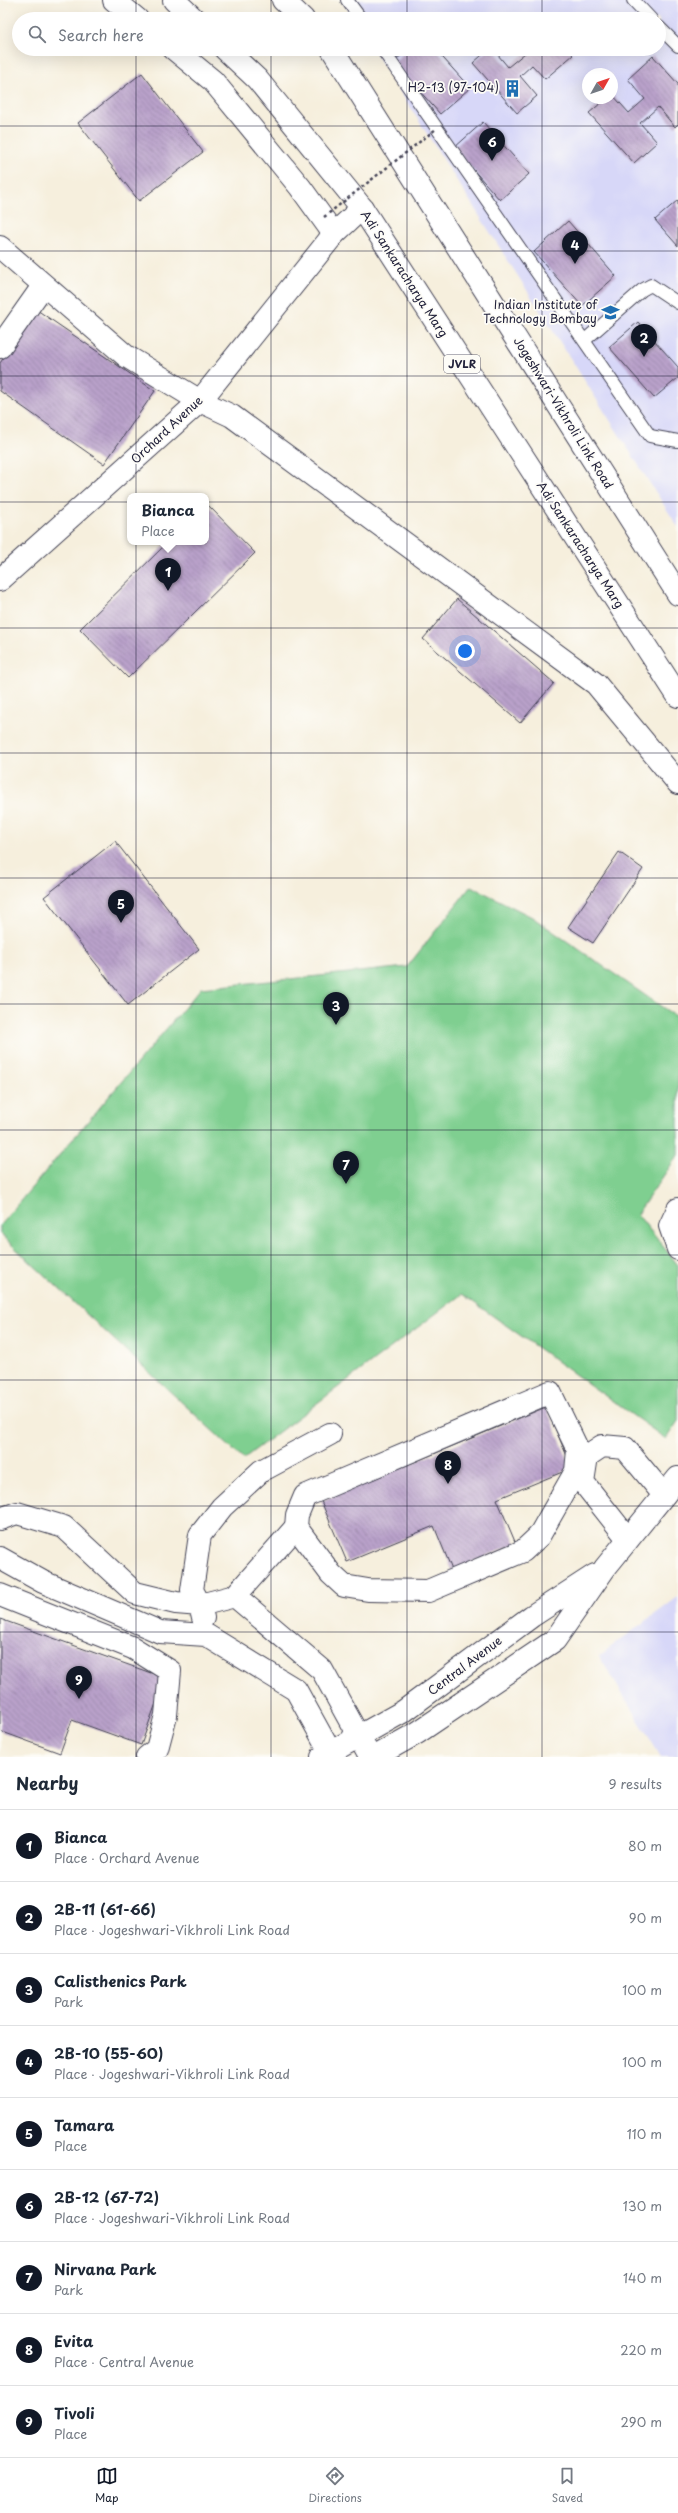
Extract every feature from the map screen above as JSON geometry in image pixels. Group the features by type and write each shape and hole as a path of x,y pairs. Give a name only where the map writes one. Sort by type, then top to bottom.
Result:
{"street":[{"path":"114,0 129,12"},
{"path":"174,0 187,12"},
{"path":"283,0 296,12"},
{"path":"183,56 213,81 329,226"},
{"name":"Adi Sankaracharya Marg","path":"232,56 257,79 362,208 678,696"},
{"name":"Jogeshwari-Vikhroli Link Road","path":"336,56 678,594"},
{"name":"Orchard Avenue","path":"0,580 200,401 329,226 362,208"},
{"path":"0,246 43,286 126,356 200,401 232,416 596,684 678,783"},
{"path":"0,347 43,286"},
{"path":"678,1209 670,1226 678,1249"},
{"path":"0,1519 17,1513 64,1527 135,1593 176,1603 200,1605 235,1596 296,1527 297,1515 305,1496 550,1392 578,1450 576,1471 539,1536 523,1551 428,1591 368,1590 344,1586 331,1574 296,1527"},
{"path":"206,1634 200,1605 192,1590 200,1535 222,1507 261,1471 330,1434"},
{"path":"628,1539 583,1482 587,1456 602,1446 625,1448 664,1495"},
{"name":"Central Avenue","path":"374,1757 417,1733 556,1640 605,1568 678,1478"},
{"path":"0,1558 43,1582 160,1632 206,1634 296,1690 329,1755"},
{"name":"Central Avenue","path":"329,1755 404,1711 532,1616 605,1568"},
{"path":"0,1595 133,1648 170,1671 170,1688 164,1722 157,1749 147,1757"},
{"path":"235,1596 322,1670 329,1680 370,1757"},
{"path":"301,1698 329,1680"}],"lane":[{"path":"347,0 355,12"},
{"path":"633,0 645,12"},
{"path":"666,34 678,46"},
{"path":"387,56 585,340 650,436 678,441"},
{"path":"585,340 642,290 651,285 678,303"}],"path":[{"path":"329,226 436,130"}],"shaded area":[{"name":"Indian Institute of Technology Bombay","path":"342,0 678,0 678,527 377,56 666,56 666,12 350,12"},
{"path":"678,1597 678,1757 661,1757 599,1656"}],"green space":[{"path":"471,886 532,917 678,1018 678,1155 637,1214 678,1265 678,1421 666,1439 462,1294 243,1459 0,1234 0,1225 201,988 407,967"}],"building":[{"path":"400,56 441,56 470,88 440,114 394,62"},
{"name":"H2-13 (97-104)","path":"481,56 499,56 508,67 521,56 572,56 545,79 532,65 520,76 537,96 517,113 473,63"},
{"path":"653,56 678,84 678,124 675,127 658,107 640,123 657,142 634,163 589,113 600,104 618,104 618,101 629,113 645,99 628,79"},
{"path":"142,73 203,152 139,201 78,123"},
{"path":"483,122 529,174 500,200 454,148"},
{"path":"678,200 678,246 655,220"},
{"path":"568,221 616,276 582,306 534,252"},
{"path":"37,310 155,391 104,464 0,391 0,363"},
{"path":"638,322 678,367 678,378 654,398 609,347"},
{"path":"209,506 255,553 128,678 80,629 165,545 209,545"},
{"path":"457,599 554,683 520,723 423,639"},
{"path":"115,841 199,949 128,1005 44,897"},
{"path":"619,852 643,869 593,943 568,927"},
{"path":"546,1407 572,1468 497,1499 516,1544 452,1570 434,1526 347,1562 321,1501"},
{"path":"0,1619 165,1678 141,1745 72,1720 60,1753 0,1731"}],"place":[{"name":"H2-13 (97-104)","path":"512,88"},
{"name":"2B-12 (67-72)","path":"492,161"},
{"name":"2B-10 (55-60)","path":"575,264"},
{"name":"Indian Institute of Technology Bombay","path":"610,312"},
{"name":"2B-11 (61-66)","path":"644,357"},
{"name":"Bianca","path":"168,591"},
{"name":"Tamara","path":"121,923"},
{"name":"Calisthenics Park","path":"336,1025"},
{"name":"Nirvana Park","path":"346,1184"},
{"name":"Evita","path":"448,1484"},
{"name":"Tivoli","path":"79,1699"}]}
